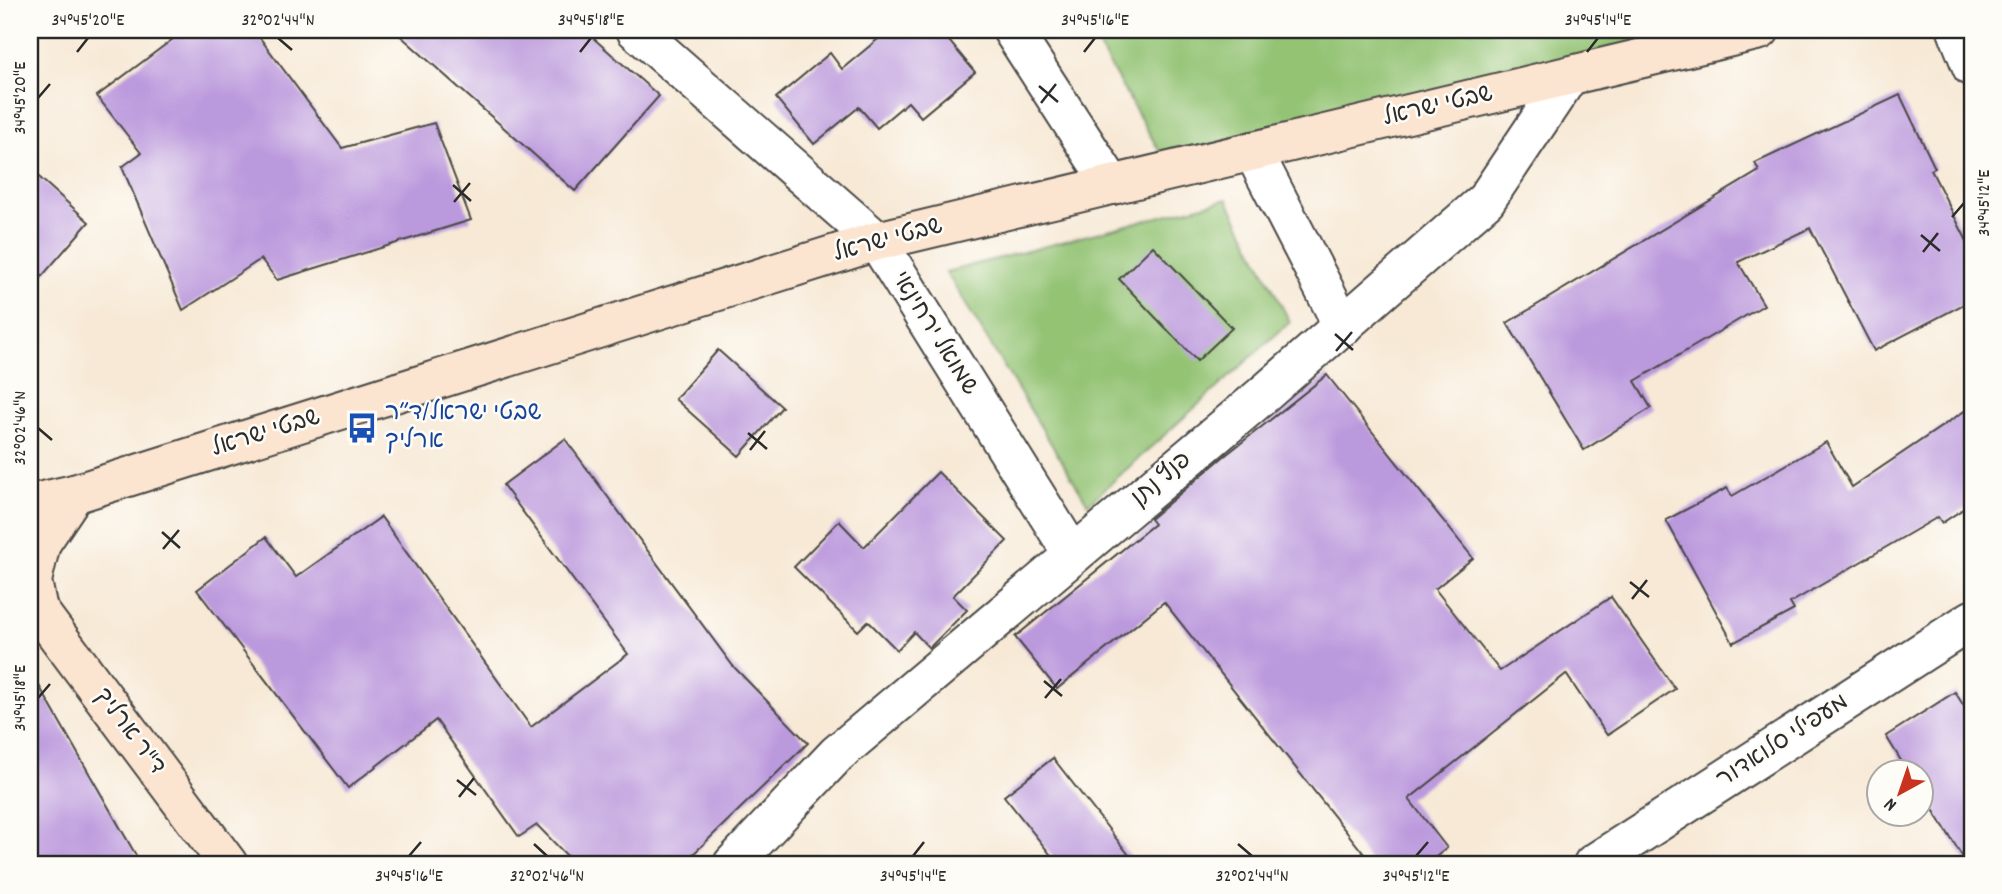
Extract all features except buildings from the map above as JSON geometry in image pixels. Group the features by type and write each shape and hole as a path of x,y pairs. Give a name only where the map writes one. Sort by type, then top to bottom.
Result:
{"street":[{"name":"שמואל ירחינאי","path":"636,30 877,242 1073,555"},
{"path":"1012,30 1112,185"},
{"name":"שבטי ישראל","path":"30,504 75,494 877,242 1760,30"},
{"path":"1957,30 1972,67"},
{"name":"פנץ נתן","path":"733,864 837,754 1343,326 1486,200 1569,76"},
{"path":"1253,151 1343,326"},
{"path":"34,605 32,581 41,543 75,494"},
{"name":"ד\"ר ארליך","path":"34,605 228,864"},
{"name":"מעפילי סלואדור","path":"1593,864 1972,620"}],"green space":[{"path":"1089,30 1683,30 1163,157"},
{"path":"1227,199 1290,322 1088,504 946,272"}],"place":[{"name":"שבטי ישראל/ד״ר ארליך","path":"362,428"}]}
